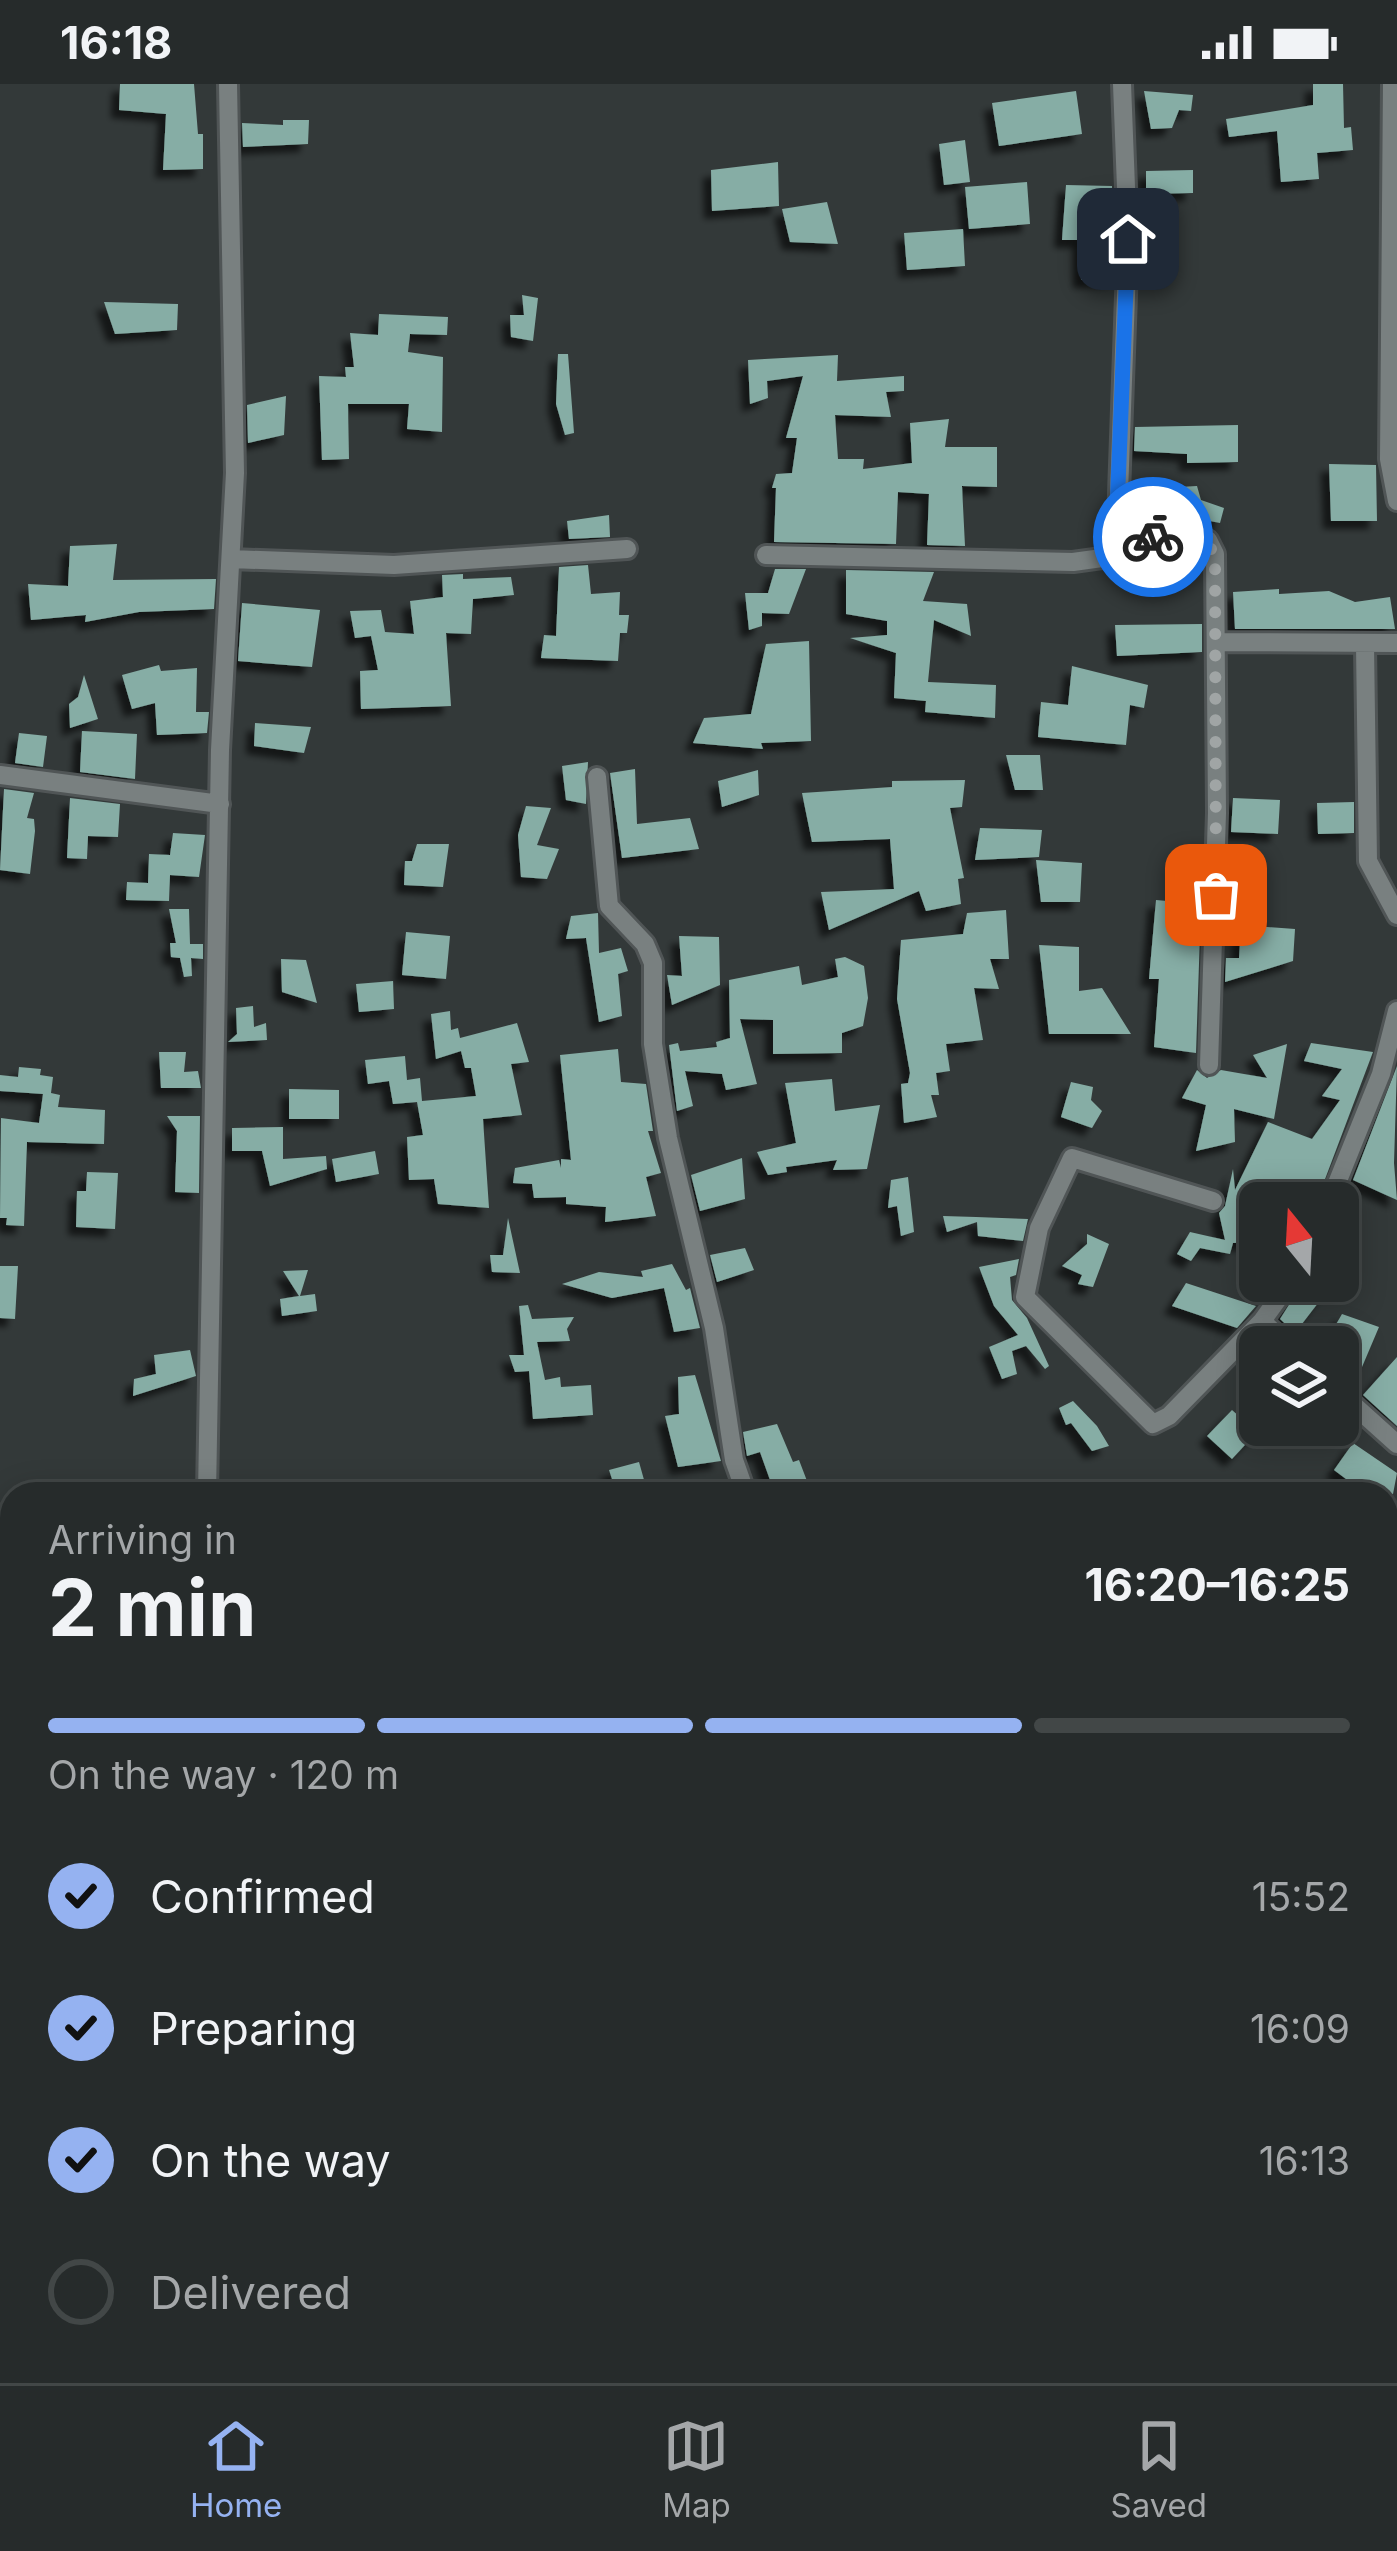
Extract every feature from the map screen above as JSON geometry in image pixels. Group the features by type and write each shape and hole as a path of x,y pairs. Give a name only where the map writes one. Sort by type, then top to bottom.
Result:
{"street":[{"path":"207,1482 220,804 235,472 228,84"},
{"path":"1122,84 1128,239 1117,510 1127,544"},
{"path":"1392,84 1389,438 1397,501"},
{"path":"766,555 1073,562 1102,558 1127,544 1168,534 1191,533 1208,540 1215,554 1219,641 1209,1065"},
{"path":"231,559 394,565 627,549"},
{"path":"1219,641 1397,643"},
{"path":"1365,645 1368,861 1397,915"},
{"path":"0,775 220,804"},
{"path":"597,777 609,906 645,944 653,963 653,1044 668,1138 714,1328 730,1444 742,1482"},
{"path":"1337,1182 1381,1074 1397,1011"},
{"path":"1213,1202 1072,1158 1039,1228 1025,1297 1153,1424 1169,1416 1276,1302"},
{"path":"1262,1321 1267,1326"},
{"path":"1359,1410 1397,1444"}],"building":[{"path":"120,84 194,84 198,134 203,134 203,169 163,170 166,114 119,110"},
{"path":"1313,84 1343,84 1344,128 1351,127 1353,150 1317,153 1319,179 1281,182 1277,131 1229,137 1226,119 1313,105"},
{"path":"1076,91 1082,134 999,146 992,103"},
{"path":"1144,91 1193,95 1191,111 1179,110 1172,128 1151,129"},
{"path":"283,120 309,120 308,144 243,147 242,123 283,125"},
{"path":"965,140 970,182 944,185 939,144"},
{"path":"778,162 779,206 712,211 711,170"},
{"path":"1193,170 1193,193 1146,194 1146,171"},
{"path":"1027,182 1030,224 969,229 965,187"},
{"path":"1066,185 1112,186 1113,279 1081,280 1081,240 1062,240"},
{"path":"827,202 838,244 790,242 782,209"},
{"path":"963,229 965,266 907,270 904,233"},
{"path":"522,295 538,298 533,341 511,337 510,315 524,315"},
{"path":"104,302 178,304 177,330 115,334"},
{"path":"379,314 448,317 447,335 410,334 408,352 443,357 442,432 407,429 409,404 348,404 349,459 322,460 319,376 346,377 345,367 354,367 350,333 378,335"},
{"path":"558,354 568,354 574,433 565,435 556,404"},
{"path":"838,355 837,381 904,376 904,391 886,392 891,417 835,415 838,459 864,459 863,469 912,463 910,423 949,419 945,447 997,447 997,487 962,486 965,546 927,545 929,494 898,492 896,544 774,542 776,488 772,488 776,474 792,473 797,438 786,438 803,376 767,381 768,398 750,404 748,360"},
{"path":"286,396 284,435 248,443 247,405"},
{"path":"1238,425 1238,462 1187,463 1187,454 1134,451 1135,427"},
{"path":"1329,464 1376,465 1377,521 1331,521"},
{"path":"1197,486 1201,500 1224,508 1220,523 1179,515 1179,487"},
{"path":"609,515 610,537 569,539 567,521"},
{"path":"117,544 113,580 216,579 214,609 139,612 85,622 86,615 31,620 28,584 68,586 70,546"},
{"path":"588,565 591,594 620,592 619,615 629,615 627,633 620,633 618,661 541,658 544,635 556,636 559,567"},
{"path":"775,569 806,569 789,614 762,613 762,626 749,630 745,593 768,593"},
{"path":"846,570 934,572 923,601 967,604 971,636 934,620 928,682 996,685 995,718 925,712 926,701 894,698 896,653 850,638 887,635 887,621 846,614"},
{"path":"463,574 463,579 511,577 514,595 473,599 471,634 446,633 451,706 361,709 360,671 378,670 371,636 355,638 350,611 381,610 385,632 414,634 410,601 443,597 442,575"},
{"path":"1279,589 1279,594 1329,591 1355,602 1390,597 1395,629 1235,629 1233,592"},
{"path":"242,603 320,610 312,667 238,661"},
{"path":"1202,624 1202,652 1117,656 1115,625"},
{"path":"809,641 811,741 761,743 763,749 693,743 704,718 751,714 766,644"},
{"path":"159,665 161,671 197,668 196,712 209,712 207,733 157,735 155,703 132,709 122,675"},
{"path":"1072,666 1148,685 1144,708 1130,705 1126,745 1038,737 1041,702 1068,705"},
{"path":"84,675 98,719 70,728 69,704 78,697"},
{"path":"255,723 311,727 304,753 254,746"},
{"path":"82,731 137,734 135,779 80,772"},
{"path":"19,733 47,736 43,767 15,763"},
{"path":"1006,755 1040,755 1043,790 1015,790"},
{"path":"588,762 586,804 566,800 562,766"},
{"path":"635,769 637,824 690,818 699,849 622,858 610,773"},
{"path":"758,770 759,795 722,807 718,781"},
{"path":"965,780 962,807 950,808 964,878 958,879 961,904 926,911 919,891 829,930 821,892 894,889 890,839 812,842 802,793 892,787 892,781"},
{"path":"4,789 34,793 27,818 34,819 35,831 30,874 0,870"},
{"path":"70,798 120,804 118,837 88,836 87,859 67,858"},
{"path":"1233,798 1280,800 1278,834 1231,832"},
{"path":"1354,802 1354,833 1318,834 1317,803"},
{"path":"526,806 551,808 537,845 559,849 547,879 521,877 518,835"},
{"path":"980,828 1042,830 1039,857 975,860"},
{"path":"173,833 205,835 199,877 170,875 169,901 126,900 127,882 148,883 149,854 170,855"},
{"path":"417,844 449,844 443,887 404,885 405,861 412,861"},
{"path":"1036,860 1082,863 1080,902 1041,902"},
{"path":"1156,900 1201,904 1196,1053 1154,1047 1159,979 1149,979"},
{"path":"169,909 189,909 190,944 203,944 203,959 191,958 192,976 184,977 180,958 171,957 170,943 176,943"},
{"path":"1006,910 1009,959 990,959 999,989 974,988 983,1040 946,1044 950,1071 936,1073 939,1095 931,1095 937,1117 904,1123 901,1084 908,1083 910,1073 897,999 901,940 963,934 967,913"},
{"path":"598,913 599,953 621,948 628,971 618,974 622,1016 599,1022 586,938 566,939 571,916"},
{"path":"1241,925 1295,929 1293,961 1225,982 1226,958 1239,958"},
{"path":"406,932 450,936 446,979 402,975"},
{"path":"679,936 719,937 720,985 672,1005 667,975 682,976"},
{"path":"1039,945 1079,947 1079,991 1102,988 1131,1034 1049,1034"},
{"path":"845,957 864,966 868,998 863,1026 842,1033 842,1053 773,1054 773,1020 740,1019 757,1084 726,1090 722,1074 685,1071 693,1106 677,1111 669,1045 678,1043 680,1051 717,1047 716,1042 730,1038 729,980 799,966 802,985 838,977 835,959"},
{"path":"281,959 306,960 317,1003 282,992"},
{"path":"393,981 394,1009 359,1012 356,984"},
{"path":"253,1006 254,1027 266,1023 267,1040 228,1042 237,1034 236,1008"},
{"path":"450,1011 451,1030 458,1028 460,1038 517,1023 529,1062 511,1064 522,1115 483,1119 489,1208 438,1204 434,1179 409,1180 407,1137 423,1135 417,1102 393,1104 389,1081 368,1084 365,1060 405,1056 407,1080 420,1078 422,1101 476,1096 471,1068 465,1068 461,1051 436,1059 431,1014"},
{"path":"1311,1043 1373,1052 1324,1182 1239,1182 1239,1243 1233,1243 1230,1254 1200,1248 1191,1261 1177,1254 1190,1232 1225,1240 1219,1213 1233,1169 1235,1190 1268,1122 1312,1139 1340,1100 1322,1096 1342,1069 1304,1061"},
{"path":"1287,1044 1274,1119 1234,1109 1235,1142 1196,1151 1206,1105 1182,1098 1197,1070 1207,1078 1221,1070 1267,1078 1253,1055"},
{"path":"618,1049 621,1082 646,1084 653,1131 648,1131 661,1173 646,1177 656,1216 605,1222 606,1207 566,1204 566,1197 534,1198 532,1184 513,1183 515,1168 559,1160 561,1168 561,1159 571,1160 560,1055"},
{"path":"159,1052 186,1052 184,1072 198,1071 201,1088 161,1088"},
{"path":"1397,1066 1397,1200 1353,1180"},
{"path":"19,1067 41,1069 40,1075 53,1077 51,1093 60,1095 58,1107 105,1110 104,1144 27,1142 24,1226 6,1225 7,1218 0,1218 1,1118 39,1123 43,1094 0,1091 0,1075 18,1077"},
{"path":"832,1079 835,1111 880,1105 867,1169 833,1170 837,1160 786,1167 787,1172 768,1175 757,1152 796,1143 785,1083"},
{"path":"1071,1082 1093,1087 1091,1100 1102,1111 1092,1128 1061,1117"},
{"path":"289,1089 339,1090 339,1119 289,1119"},
{"path":"167,1116 200,1116 199,1193 175,1192 177,1131"},
{"path":"283,1127 283,1159 326,1156 327,1169 270,1186 262,1151 232,1151 232,1128"},
{"path":"375,1151 379,1174 336,1182 332,1159"},
{"path":"742,1158 745,1199 700,1211 691,1175"},
{"path":"87,1172 118,1173 115,1229 76,1227 77,1191 86,1191"},
{"path":"908,1177 914,1232 901,1236 897,1206 888,1208 891,1180"},
{"path":"943,1216 1028,1219 1023,1241 978,1236 977,1222 947,1232"},
{"path":"508,1218 520,1273 492,1272 490,1255 503,1255"},
{"path":"1087,1234 1109,1244 1093,1287 1078,1284 1082,1275 1062,1266 1087,1244"},
{"path":"745,1248 754,1270 717,1282 710,1255"},
{"path":"1019,1259 1016,1275 1010,1277 1012,1300 1027,1318 1049,1366 1045,1369 1026,1346 1012,1351 1017,1374 1002,1379 989,1347 1018,1335 994,1306 979,1267"},
{"path":"672,1264 686,1290 690,1288 700,1328 674,1332 664,1288 612,1298 562,1284 599,1272 643,1277 641,1271"},
{"path":"0,1266 18,1266 15,1319 0,1318"},
{"path":"308,1270 300,1296 315,1294 317,1311 282,1316 280,1299 299,1296 283,1271"},
{"path":"1186,1283 1256,1306 1237,1328 1172,1306"},
{"path":"1291,1302 1319,1302 1300,1326 1288,1326 1280,1319"},
{"path":"528,1305 532,1319 574,1317 567,1329 570,1341 537,1342 545,1380 560,1377 561,1387 591,1385 593,1415 533,1419 529,1371 515,1372 509,1355 524,1355 519,1306"},
{"path":"1342,1314 1379,1327 1362,1367 1359,1326 1335,1326"},
{"path":"190,1350 196,1376 133,1396 134,1379 156,1374 154,1355"},
{"path":"1397,1357 1397,1426 1363,1395"},
{"path":"695,1375 721,1461 678,1467 665,1416 679,1414 678,1377"},
{"path":"1073,1401 1109,1446 1092,1451 1071,1423 1066,1425 1059,1408"},
{"path":"1232,1410 1239,1416 1239,1446 1244,1446 1232,1459 1207,1436"},
{"path":"777,1424 807,1482 771,1482 760,1452 747,1456 743,1432"},
{"path":"1351,1446 1397,1473 1395,1482 1350,1482 1334,1470"},
{"path":"639,1462 645,1482 613,1482 609,1470"}],"way so far":[{"path":"1153,537 1200,535 1215,554 1219,641 1216,895"}],"route":[{"path":"1128,239 1117,510 1127,544 1153,537"}]}
